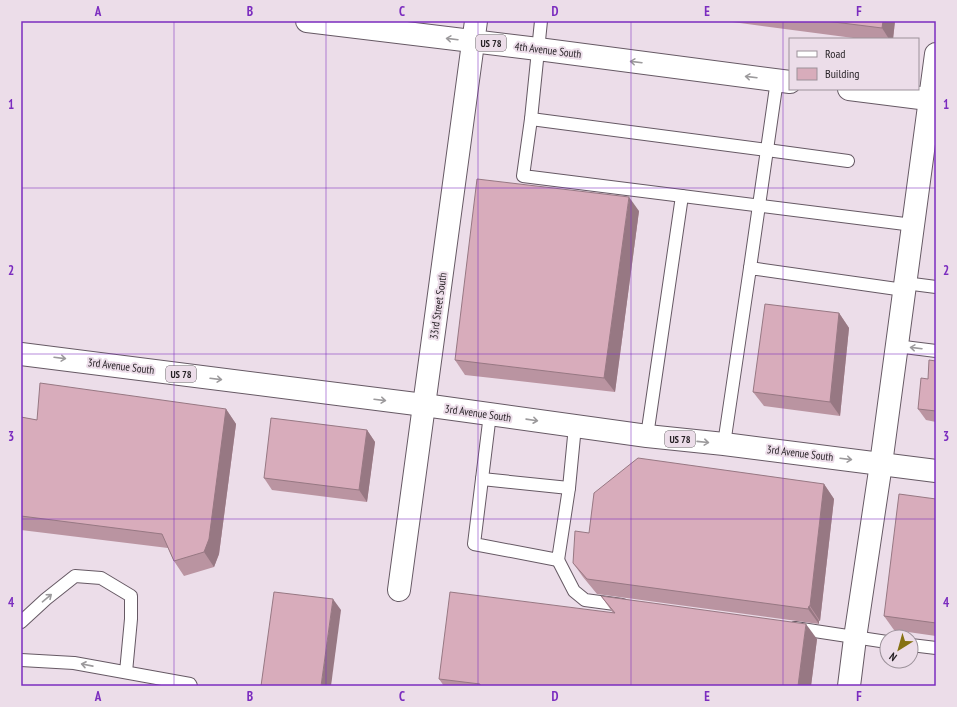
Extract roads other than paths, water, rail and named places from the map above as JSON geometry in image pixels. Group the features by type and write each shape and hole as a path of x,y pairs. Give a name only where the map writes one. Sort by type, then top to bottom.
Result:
{"main road":[{"name":"4th Avenue South","path":"306,21 475,31 538,49 783,81"},
{"name":"33rd Street South","path":"399,590 475,31"},
{"path":"849,686 922,160 933,100 936,54"},
{"path":"857,90 933,100"},
{"name":"3rd Avenue South","path":"21,354 424,405 647,436 724,444 936,471"}],"lane":[{"path":"541,21 531,119 523,176 913,225"},
{"path":"724,444 767,150 783,81"},
{"path":"531,119 848,161"},
{"path":"647,436 682,196"},
{"path":"750,268 904,287 936,287"},
{"path":"896,346 936,351"},
{"path":"490,414 474,544 558,560"},
{"path":"575,426 569,488 558,560 574,591 585,600 637,607"},
{"path":"482,479 569,488"},
{"path":"21,622 46,599 75,576 101,578 130,596 131,619 126,672"},
{"path":"784,627 879,641"},
{"path":"919,646 936,648"},
{"path":"21,660 74,662 190,684 191,686"}]}
